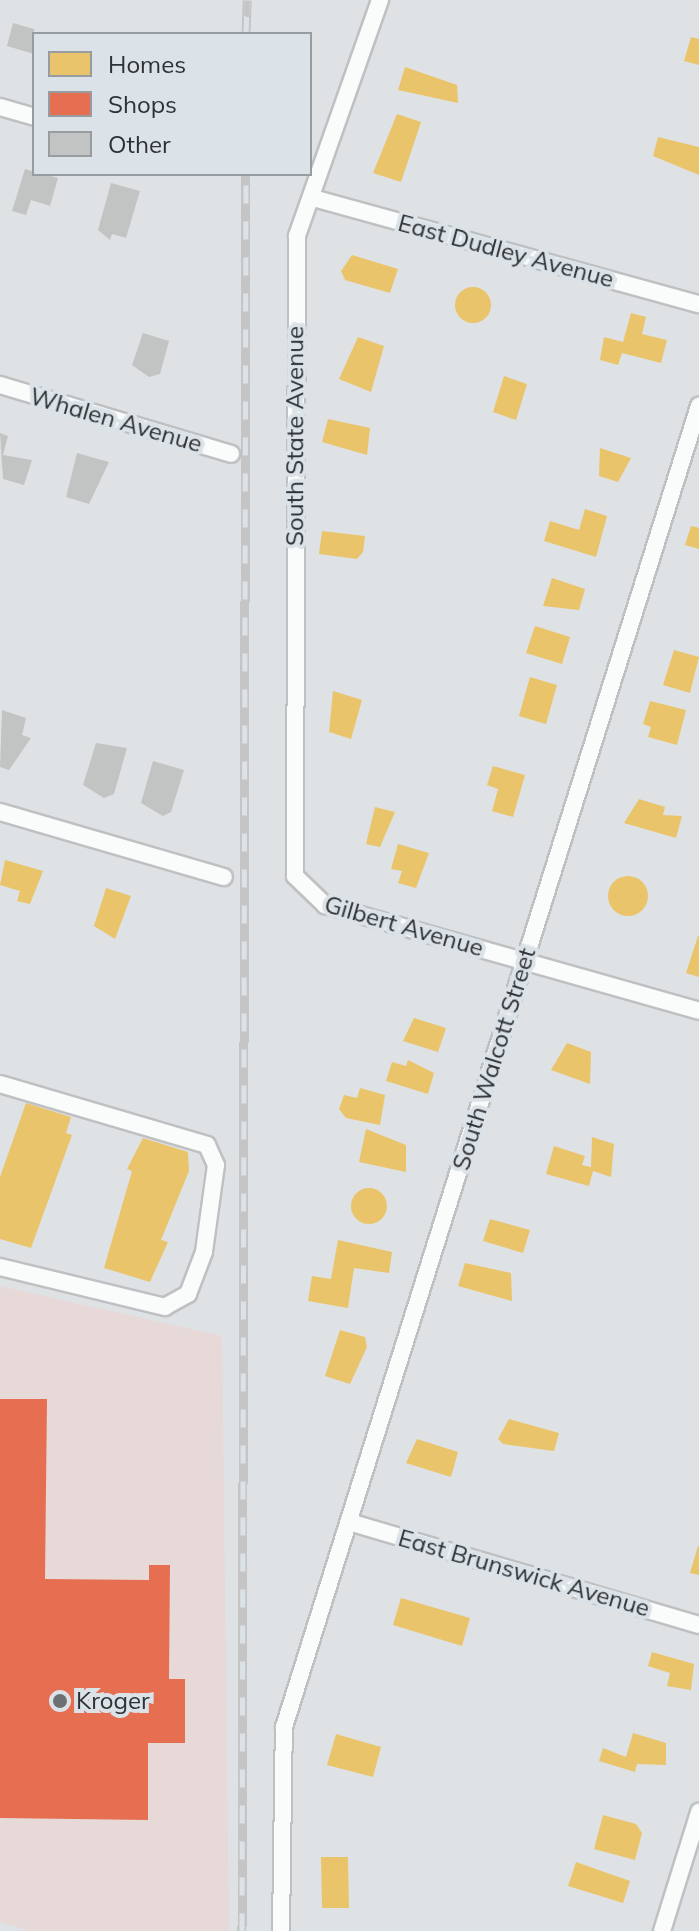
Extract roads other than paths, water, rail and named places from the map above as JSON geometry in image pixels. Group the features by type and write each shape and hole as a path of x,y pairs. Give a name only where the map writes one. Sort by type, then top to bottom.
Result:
{"street":[{"name":"South State Avenue","path":"299,886 292,862 297,236 313,198 380,0"},
{"path":"0,107 32,116"},
{"name":"East Dudley Avenue","path":"313,198 699,304"},
{"name":"Whalen Avenue","path":"0,385 231,454"},
{"name":"South Walcott Street","path":"281,1931 289,1712 699,406"},
{"path":"0,812 224,877"},
{"name":"Gilbert Avenue","path":"299,886 325,905 699,1011"},
{"path":"0,1084 207,1145 216,1165 204,1252 188,1294 165,1307 0,1267"},
{"name":"East Brunswick Avenue","path":"349,1522 699,1625"},
{"path":"662,1931 699,1812"}],"railway":[{"path":"246,32 247,0"},
{"path":"242,1931 246,176"}],"place":[{"name":"Kroger","path":"60,1701"}]}
